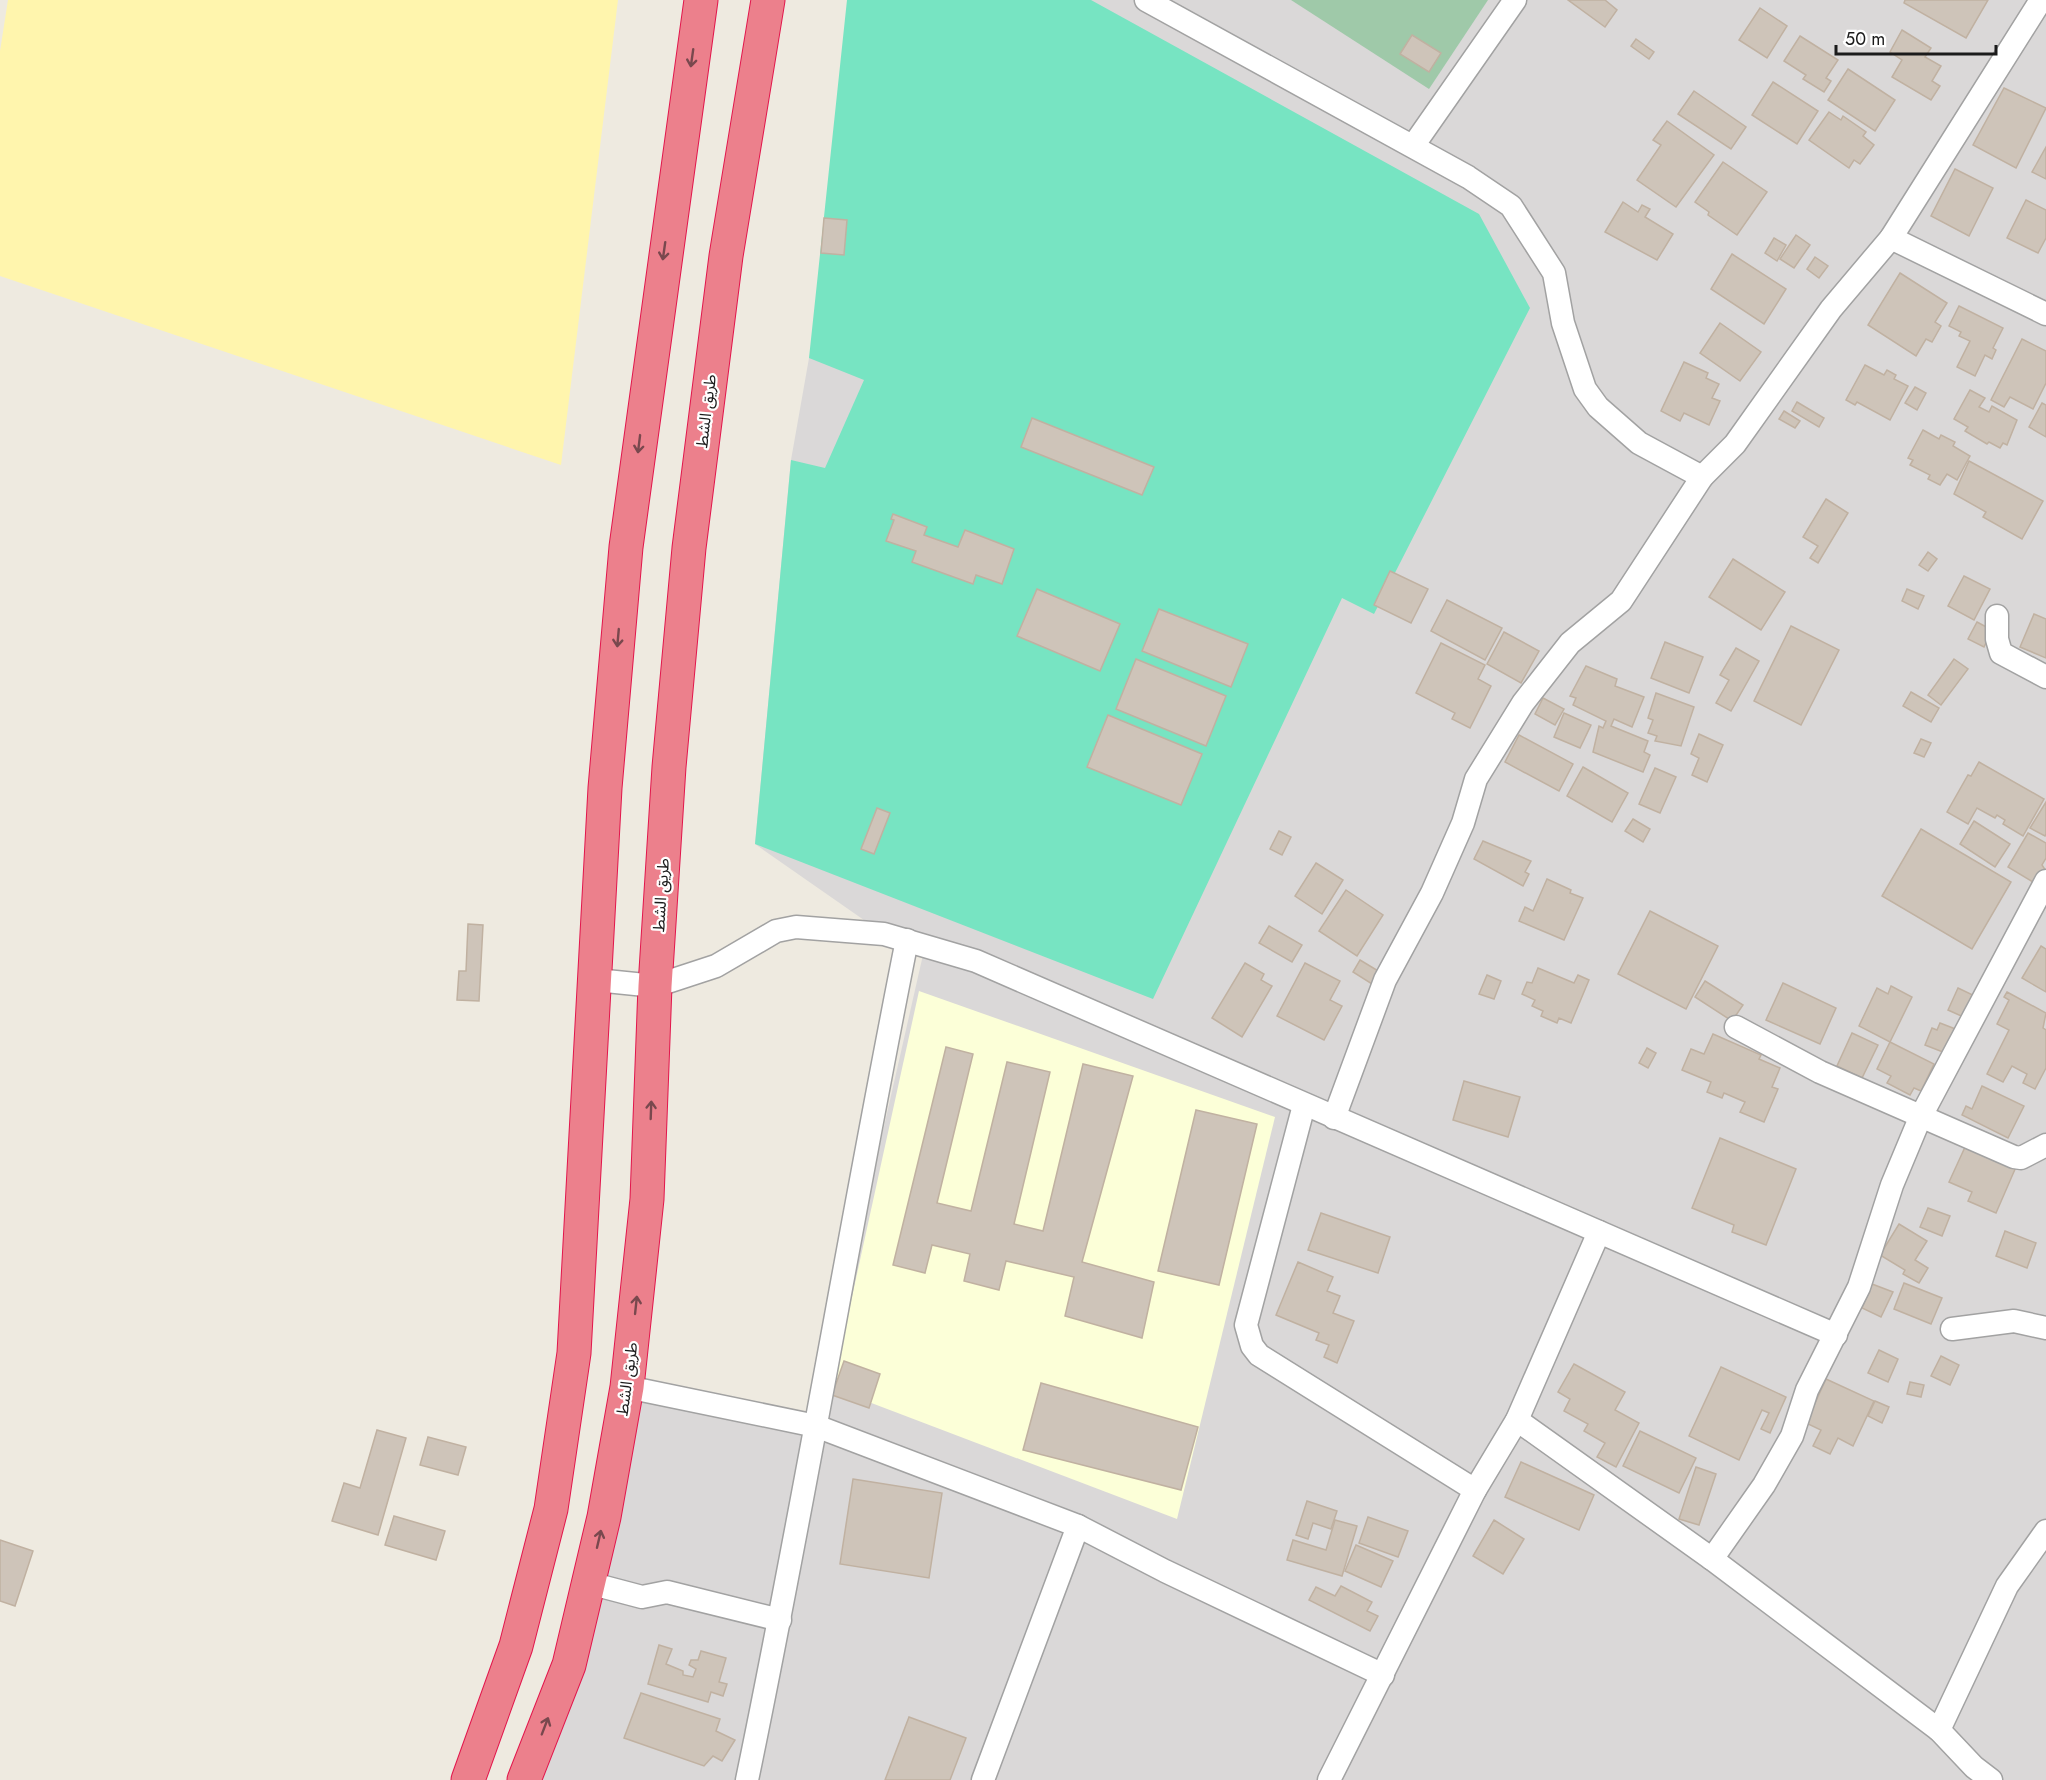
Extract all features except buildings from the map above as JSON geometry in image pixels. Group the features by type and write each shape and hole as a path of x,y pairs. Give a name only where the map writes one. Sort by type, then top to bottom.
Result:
{"highway":[{"path":"468,1780 516,1646 551,1509 574,1353 605,788 626,547 701,0"},
{"name":"طريق الشط","path":"524,1780 569,1665 604,1517 627,1387 648,1198 656,986 669,767 689,548 726,256 768,0"}],"street":[{"path":"1146,0 1468,177 1511,206 1554,273 1563,323 1586,389 1598,407 1639,443 1702,477"},
{"path":"1413,146 1515,0"},
{"path":"1334,1118 1385,980 1432,894 1463,823 1476,779 1523,703 1570,644 1621,601 1702,477 1735,444 1831,309 1891,238 2042,0"},
{"path":"1891,238 2046,314"},
{"path":"1997,616 1997,639 2001,653 2046,677"},
{"path":"1712,1559 1764,1485 1792,1436 1807,1390 1859,1287 1892,1185 1920,1118 2046,882"},
{"path":"596,980 656,986 716,966 776,932 796,927 884,934 976,960 1137,1029 1304,1105 1836,1335"},
{"path":"747,1780 780,1620 869,1127 906,940"},
{"path":"1736,1027 1820,1072 1920,1118 2014,1157 2021,1158 2046,1144"},
{"path":"1304,1105 1246,1325 1252,1346 1260,1355 1475,1490"},
{"path":"1329,1780 1475,1490 1516,1420 1599,1232"},
{"path":"1952,1329 2014,1321 2046,1328"},
{"path":"627,1387 816,1426 1077,1526 1383,1676"},
{"path":"1516,1420 1712,1559 1939,1730 1978,1776"},
{"path":"983,1780 1077,1526"},
{"path":"1939,1730 2007,1586 2046,1532"},
{"path":"589,1583 642,1597 667,1592 780,1620"}],"shaded area":[{"path":"918,0 2046,0 2046,1780 524,1780 627,1387 816,1426 925,946 884,934 755,844 791,460 809,358"},
{"path":"1291,0 1488,0 1429,89"},
{"path":"919,991 1275,1117 1177,1519 832,1388"}],"sand":[{"path":"8,0 618,0 561,465 0,276 0,51"}],"green space":[{"path":"847,0 1091,0 1479,214 1530,308 1374,614 1342,598 1153,999 755,844 791,460 825,468 864,380 809,358"}]}
